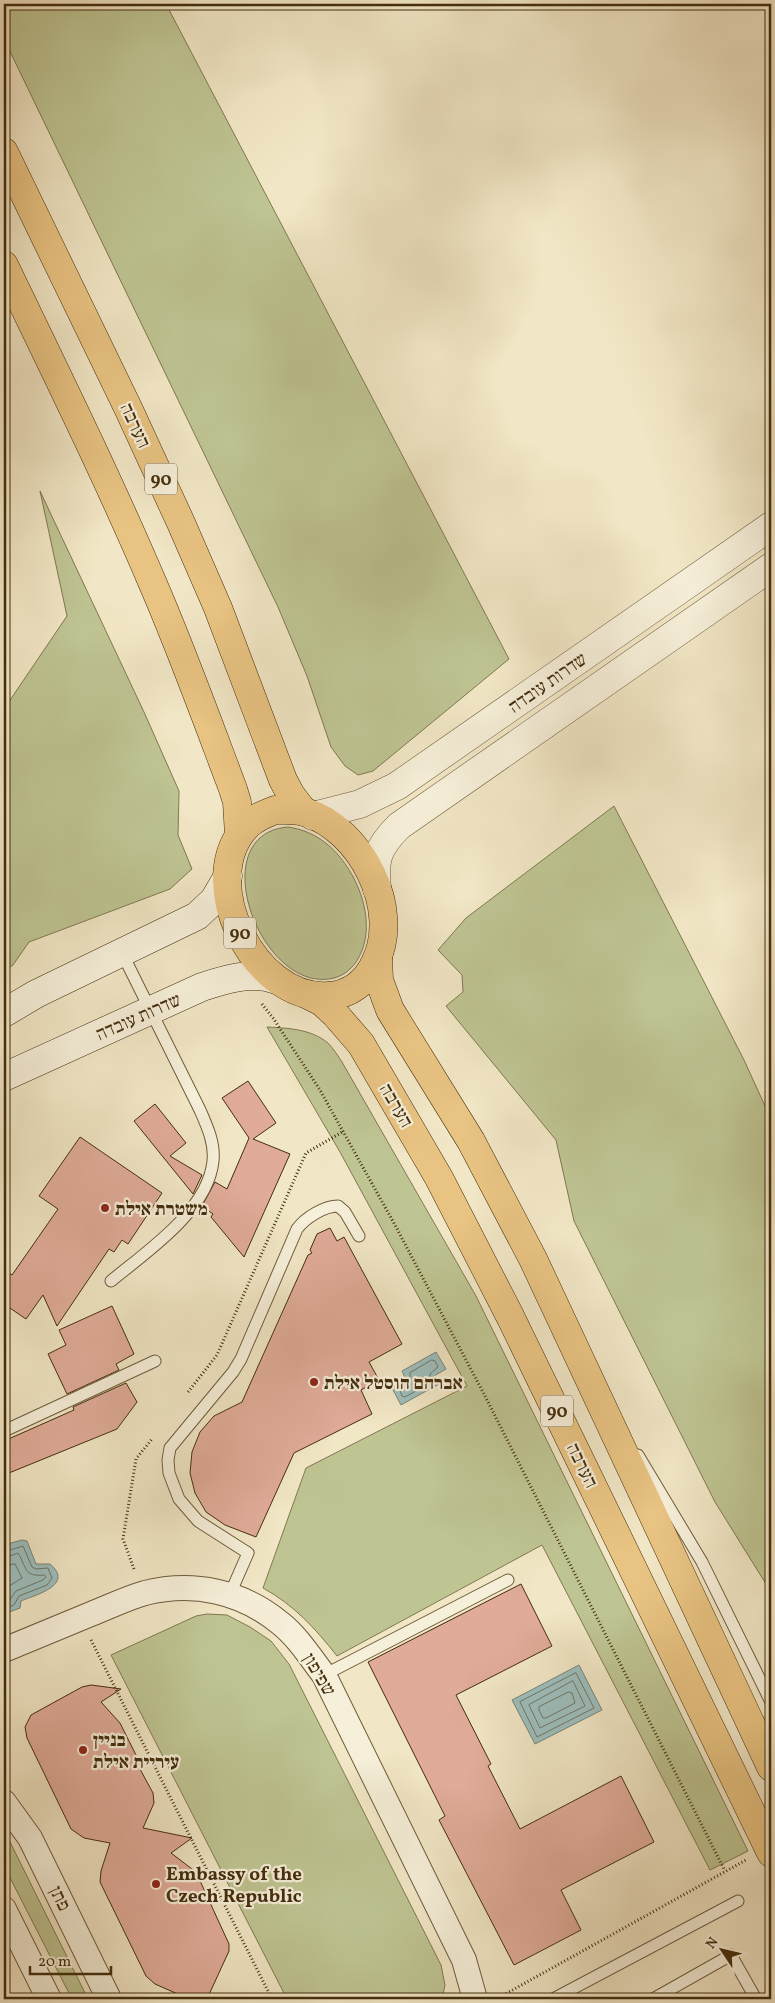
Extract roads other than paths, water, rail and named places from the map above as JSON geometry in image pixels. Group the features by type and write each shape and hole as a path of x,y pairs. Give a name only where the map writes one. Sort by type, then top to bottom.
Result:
{"highway":[{"name":"הערבה","path":"4,152 149,452 218,608 283,780 291,795 308,814"},
{"name":"90","path":"4,266 104,473 160,602 232,789 236,802 239,835"},
{"name":"90","path":"275,810 289,810 308,814 330,825 347,839 369,870 377,889 381,907 382,942 378,958 362,983 350,991 336,996 322,997 306,994 277,980 251,953 234,918 229,899 228,876 233,848 239,835 255,820 275,810"},
{"name":"90","path":"378,958 379,980 390,1010 471,1140 495,1183 533,1259 771,1767"},
{"name":"הערבה","path":"306,994 322,1002 336,1014 361,1044 439,1178 511,1318 770,1850"}],"street":[{"name":"שדרות עובדה","path":"308,814 360,804 397,786 771,526"},
{"name":"שדרות עובדה","path":"377,889 375,868 379,850 385,840 399,826 771,567"},
{"path":"4,1013 36,994 197,916 214,900 228,876"},
{"name":"שדרות עובדה","path":"4,1077 202,987 239,977 258,976 277,980"},
{"name":"שפיפון","path":"14,1646 143,1593 174,1588 202,1588 230,1594 257,1606 281,1623 303,1646 324,1675 464,1960 475,1999"},
{"path":"4,1661 14,1646"},
{"name":"פתן","path":"4,1802 17,1818 34,1845 109,1999"},
{"path":"4,1909 49,1999"}],"lane":[{"path":"111,1281 158,1242 190,1210 207,1183 213,1161 211,1136 200,1110 152,1010 122,953"},
{"path":"230,1594 248,1553 198,1521 178,1499 169,1472 170,1448 233,1372 248,1345 303,1221 332,1206 338,1206 345,1212 359,1236"},
{"path":"4,1431 155,1361"},
{"path":"598,1398 640,1458 683,1528 716,1588 771,1702"},
{"path":"324,1675 508,1580"},
{"path":"553,1999 738,1901"},
{"path":"654,1999 731,1955 756,1999"}],"water":[{"path":"436,1352 446,1369 434,1376 439,1384 401,1405 392,1388 406,1380 402,1371"},
{"path":"22,1540 27,1541 36,1564 50,1564 57,1571 58,1578 56,1583 50,1588 21,1601 20,1608 4,1614 4,1548 11,1543"},
{"path":"579,1665 602,1710 535,1744 512,1700"}],"place":[{"name":"משטרת אילת","path":"105,1208"},
{"name":"אברהם הוסטל אילת","path":"314,1382"},
{"name":"בניין עיריית אילת","path":"83,1750"},
{"name":"Embassy of the Czech Republic","path":"156,1884"}]}
